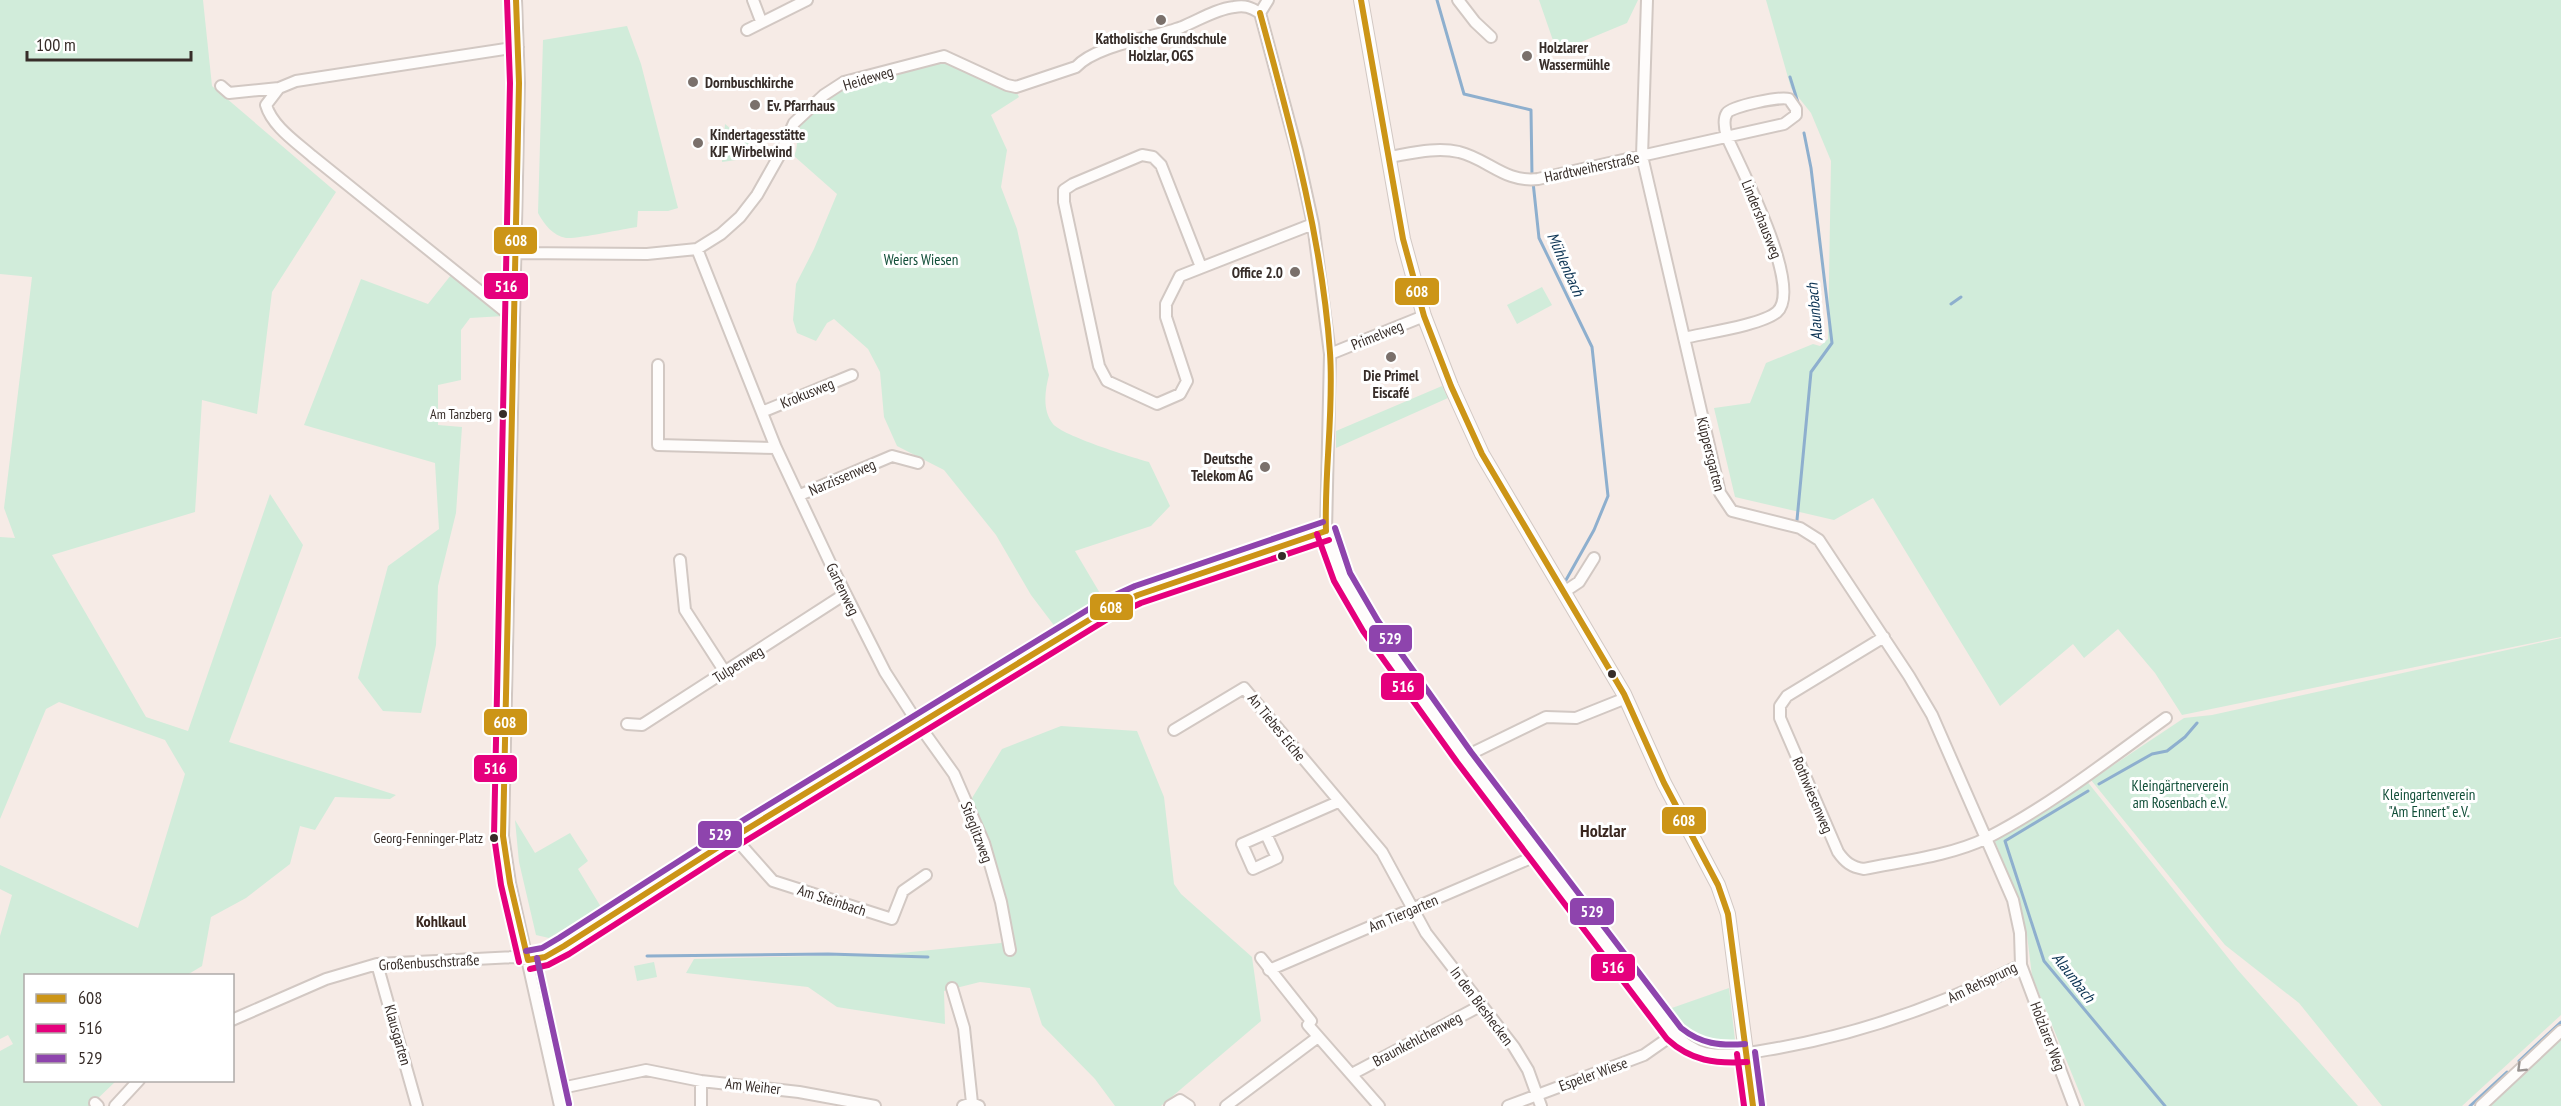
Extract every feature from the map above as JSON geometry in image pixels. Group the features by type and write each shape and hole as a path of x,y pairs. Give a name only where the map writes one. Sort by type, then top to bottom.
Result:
{"main road":[{"path":"1360,0 1403,239 1424,316 1451,386 1482,454 1626,698 1664,783 1724,899 1728,914 1754,1106"}],"street":[{"path":"516,0 518,47 503,836 510,883 560,1106"},
{"path":"753,0 761,21"},
{"path":"747,30 807,0"},
{"path":"528,960 545,957 564,946 734,837 1107,609 1184,579 1326,531 1330,354 1313,224 1297,152 1260,13 1268,0"},
{"path":"1458,0 1475,22 1491,37"},
{"name":"Küppersgarten","path":"1647,0 1641,156 1716,480 1726,504 1732,511 1800,528 1819,540 1884,637 1932,715 1986,838"},
{"name":"Heideweg","path":"514,253 647,254 697,249 721,234 746,210 779,156 794,123 824,95 844,82 944,56 1006,86 1016,87 1076,67 1082,60 1137,39 1146,39 1185,26 1230,7 1247,6 1260,13"},
{"path":"221,86 229,93 279,88 296,81 518,47"},
{"path":"279,88 266,105 268,113 284,132 512,317"},
{"name":"Hardtweiherstraße","path":"1389,157 1432,149 1461,152 1497,172 1521,180 1538,179 1727,137 1784,124 1796,115 1794,103 1790,99 1780,97 1732,110 1727,113 1725,120 1724,130 1727,137"},
{"name":"Lindershausweg","path":"1684,338 1764,320 1777,312 1785,289 1776,248 1727,137"},
{"path":"1201,267 1161,165 1153,157 1142,155 1064,190 1064,202 1099,366 1107,381 1157,404 1180,393 1187,381 1166,317 1166,304 1180,276 1313,224"},
{"name":"Gartenweg","path":"697,249 776,448 845,594 885,672 919,725"},
{"name":"Primelweg","path":"1330,354 1424,316"},
{"path":"658,365 658,445 776,448"},
{"name":"Krokusweg","path":"762,412 852,375"},
{"name":"Narzissenweg","path":"800,495 892,456 918,463"},
{"name":"Am Rehsprung","path":"1326,531 1342,576 1361,613 1464,757 1674,1034 1688,1046 1702,1053 1718,1055 1746,1053 1809,1042 1862,1029 1960,995 2021,965 2020,933 2013,900 1986,838"},
{"path":"1564,592 1579,582 1594,558"},
{"path":"680,560 685,610 725,672"},
{"name":"Tulpenweg","path":"627,724 642,725 845,594"},
{"name":"Rothwiesenweg","path":"1884,637 1786,696 1780,706 1780,718 1838,852 1846,862 1863,870 1947,851 1986,838"},
{"name":"An Tiebes Eiche","path":"1174,730 1244,688 1382,852 1414,909"},
{"path":"1464,757 1546,717 1576,718 1626,698"},
{"path":"1986,838 2086,778 2166,718"},
{"name":"Stieglitzweg","path":"919,725 954,774 984,843 1001,902 1010,950"},
{"path":"1266,834 1338,801"},
{"name":"Am Steinbach","path":"734,837 773,881 892,919 903,891 926,875"},
{"name":"Am Tiergarten","path":"1271,973 1538,855"},
{"name":"In den Bieshecken","path":"1414,909 1426,933 1523,1062 1541,1106"},
{"name":"Großenbuschstraße","path":"234,1019 326,979 377,964 513,957 528,960"},
{"path":"1261,958 1311,1021 1308,1026 1379,1106"},
{"name":"Klausgarten","path":"377,964 417,1106"},
{"name":"Holzlarer Weg","path":"2021,965 2074,1106"},
{"path":"952,988 964,1028 971,1105"},
{"name":"Braunkehlchenweg","path":"1352,1074 1482,1005"},
{"path":"2481,1106 2561,1030"},
{"name":"Espeler Wiese","path":"1508,1106 1644,1055 1674,1034"},
{"path":"1226,1106 1318,1037"},
{"name":"Am Weiher","path":"557,1089 646,1070 701,1081 799,1092 875,1106"},
{"path":"701,1081 701,1106"},
{"path":"115,1106 137,1082"},
{"path":"1170,1106 1180,1100 1189,1106"}],"green space":[{"path":"0,0 203,0 212,86 336,192 272,292 257,414 202,400 195,512 52,555 146,717 188,731 270,494 303,545 229,742 396,795 390,799 335,797 315,830 300,826 290,864 246,898 211,917 202,966 189,974 24,974 24,1082 115,1082 92,1104 94,1106 0,1106 0,1051 13,1044 8,1035 0,1039 0,936 12,895 0,889 0,865 138,928 185,774 165,740 59,702 46,709 0,819 0,537 15,538 4,508 32,277 0,274"},
{"path":"1539,0 1638,0 1627,23 1557,52"},
{"path":"1766,0 2561,0 2561,637 2182,715 2155,673 2118,629 2084,658 2073,644 2000,706 1873,498 1834,520 1735,497 1714,408 1750,403 1766,363 1813,344 1820,346 1828,339 1831,161 1811,113 1791,88"},
{"path":"627,26 641,64 678,208 668,211 638,211 637,227 580,237 561,237 549,229 538,213 543,40"},
{"name":"Weiers Wiesen","path":"938,59 1016,91 1019,97 991,115 1007,150 1001,187 1017,229 1049,375 1045,400 1050,419 1059,429 1070,434 1098,446 1149,462 1170,506 1151,526 1075,551 1104,600 1056,628 1031,595 996,535 944,470 897,446 884,417 880,372 868,349 834,319 827,323 816,341 797,333 793,320 796,284 814,249 837,194 794,156 797,126 838,87"},
{"path":"725,124 764,156 722,162"},
{"path":"451,275 504,316 470,318 461,330 461,380 438,385 438,425 462,427 456,513 438,586 436,645 421,713 383,711 358,678 388,566 439,529 435,463 304,425 361,279 428,304"},
{"path":"1542,287 1552,305 1517,324 1507,305"},
{"path":"1442,386 1448,398 1336,448 1336,431"},
{"name":"Kleingartenverein \"Am Ennert\" e.V.","path":"2561,638 2561,1015 2462,1106 2382,1106 2299,1003 2225,945 2091,780 2184,718 2212,715"},
{"path":"1061,726 1137,731 1164,797 1174,884 1181,894 1252,957 1261,1021 1161,1106 1115,1106 1095,1079 1042,1025 1030,988 980,982 944,991 945,1024 837,1007 808,987 686,973 694,959 891,954 1001,943 1005,940 999,888 969,803 1002,749"},
{"path":"2082,775 2237,969 2358,1106 2085,1106 2032,976 2027,935 2018,898 1994,839"},
{"name":"Georg-Fenninger-Platz","path":"515,820 535,853 570,833 588,861 578,869 601,907 549,938 536,935 519,862"},
{"path":"654,962 657,977 637,981 634,966"},
{"path":"1729,988 1735,1040 1725,1046 1706,1045 1698,1040 1669,1009"},
{"path":"2561,1038 2561,1106 2491,1106"}],"waterway":[{"name":"Mühlenbach","path":"1437,0 1464,94 1531,110 1532,176"},
{"name":"Alaunbach","path":"1790,77 1799,106"},
{"name":"Alaunbach","path":"1797,520 1811,372 1832,343 1811,168 1804,133"},
{"name":"Mühlenbach","path":"1533,182 1539,238 1592,347 1608,496 1594,530 1566,580"},
{"path":"1951,304 1961,297"},
{"path":"2099,784 2152,754 2167,751 2185,737 2197,723"},
{"name":"Alaunbach","path":"2088,791 2005,841 2044,961 2165,1106"},
{"path":"647,956 828,954 928,957"},
{"path":"2519,1061 2561,1022"},
{"path":"2470,1106 2507,1072"}],"transit line":[{"name":"516","path":"507,0 510,83 494,836 501,885 519,962"},
{"name":"608","path":"516,0 519,83 503,836 510,883 528,960"},
{"name":"608","path":"1361,0 1403,239 1424,316 1451,386 1482,454 1624,694 1664,783 1718,885 1728,914 1753,1106"},
{"name":"608","path":"1260,13 1303,181 1326,310 1331,375 1326,531"},
{"name":"529","path":"526,951 542,948 559,938 729,829 1102,601 1135,586 1323,522"},
{"name":"529","path":"1335,528 1350,573 1378,621 1471,752 1681,1028 1703,1041 1727,1045 1745,1044"},
{"name":"608","path":"528,960 545,957 564,946 734,837 1107,609 1138,595 1326,531"},
{"name":"516","path":"1317,534 1334,581 1363,631 1457,762 1667,1039 1685,1052 1704,1060 1747,1062"},
{"name":"516","path":"530,969 548,965 569,954 739,845 1111,617 1141,603 1329,540"},
{"name":"529","path":"537,958 569,1104"},
{"name":"529","path":"1755,1052 1762,1105"},
{"name":"516","path":"1737,1054 1744,1106"}],"place":[{"name":"Katholische Grundschule Holzlar, OGS","path":"1161,20"},
{"name":"Holzlarer Wassermühle","path":"1527,56"},
{"name":"Dornbuschkirche","path":"693,82"},
{"name":"Ev. Pfarrhaus","path":"755,105"},
{"name":"Kindertagesstätte KJF Wirbelwind","path":"698,143"},
{"name":"Office 2.0","path":"1295,272"},
{"name":"Die Primel Eiscafé","path":"1391,357"},
{"name":"Am Tanzberg","path":"503,414"},
{"name":"Deutsche Telekom AG","path":"1265,467"},
{"name":"Georg-Fenninger-Platz","path":"494,838"}],"district":[{"name":"Holzlar","path":"1603,830"},
{"name":"Kohlkaul","path":"441,921"}],"park label":[{"name":"Kleingärtnerverein am Rosenbach e.V.","path":"2180,794"}]}
